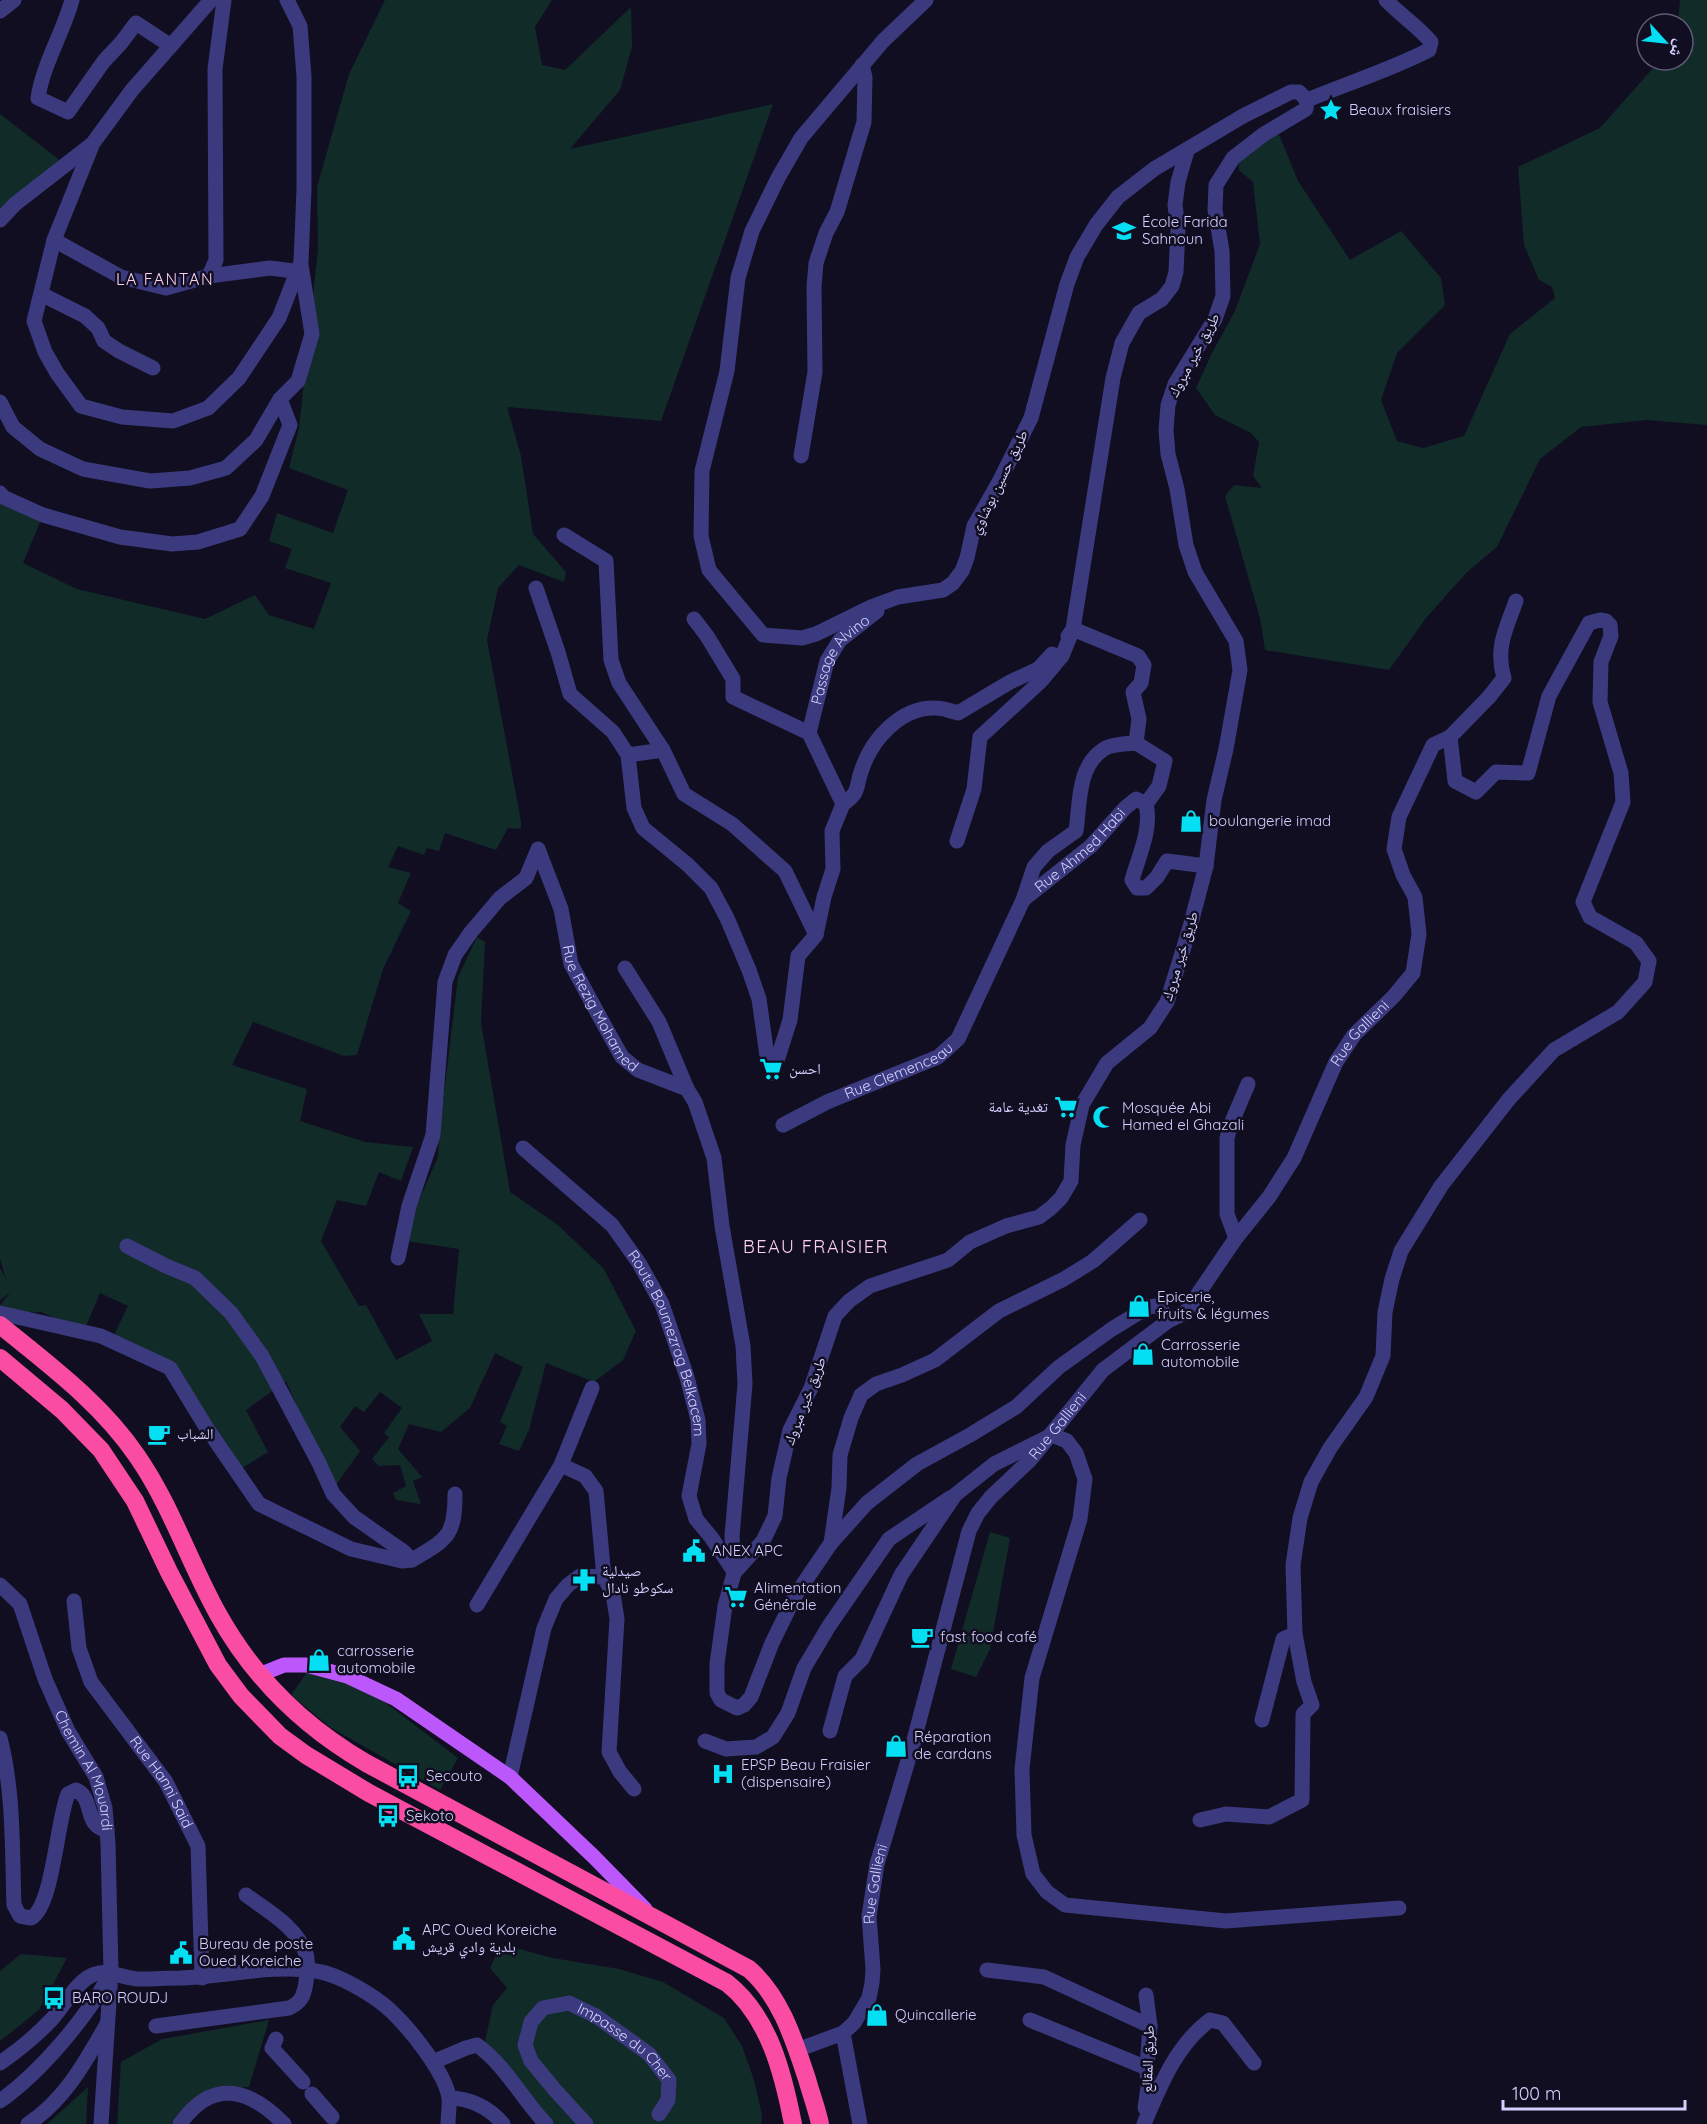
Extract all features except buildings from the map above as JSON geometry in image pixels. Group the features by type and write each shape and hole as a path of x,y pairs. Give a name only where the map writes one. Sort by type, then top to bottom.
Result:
{"highway":[{"path":"0,1325 87,1398 129,1444 153,1481 217,1612 234,1641 259,1675 307,1723 353,1755 739,1963 758,1977 778,2006 797,2050 820,2124"},
{"path":"0,1358 54,1402 88,1434 101,1450 135,1501 168,1572 218,1665 241,1696 266,1723 299,1750 369,1793 727,1983 751,2006 765,2029 780,2071 793,2124"}],"main road":[{"path":"259,1675 284,1665 306,1665 347,1676 396,1699 510,1777 594,1857 651,1916"}],"street":[{"path":"0,11 14,0"},
{"path":"72,0 67,19 40,82 38,98 54,106 68,112 136,23 171,46"},
{"path":"211,0 132,90 93,143 54,240 34,321 45,352 57,374 81,406 122,417 173,421 208,408 239,378 279,318 300,269"},
{"path":"209,276 216,260 215,69 224,0"},
{"path":"0,402 13,427 40,449 83,469 150,482 190,478 226,468 256,440 280,399 298,381 312,334 300,269 304,189 304,76 300,26 287,0"},
{"name":"طريق حسين بوشاوي","path":"926,0 883,41 801,138 752,231 738,278 728,371 702,471 701,536 709,570 763,635 802,638 816,634 871,607 892,600 943,590 953,583 962,571 974,526 1031,418 1067,284 1077,257 1096,225 1118,197 1155,169 1243,117 1291,92 1299,92 1307,100"},
{"path":"1307,100 1403,63 1429,50 1431,42 1386,0"},
{"path":"801,456 815,372 816,263 826,233 837,212 864,122 865,77 862,65"},
{"name":"طريق خير مبروك","path":"1168,1321 1161,1308 1151,1306 1112,1329 1059,1367 1017,1407 917,1464 889,1484 867,1503 831,1543 795,1596 772,1643 751,1697 744,1705 737,1708 721,1700 717,1693 717,1664 725,1606 734,1573 763,1541 775,1516 779,1478 790,1430 811,1388 835,1316 849,1301 870,1286 948,1260 970,1242 997,1230 1039,1217 1061,1198 1071,1181 1073,1145 1082,1105 1107,1063 1150,1028 1167,1002 1206,866 1214,800 1233,716 1239,670 1236,641 1195,572 1186,545 1177,489 1168,454 1166,430 1168,405 1175,384 1215,319 1223,296 1222,251 1215,210 1216,185 1233,158 1264,134 1305,109 1307,100"},
{"path":"0,220 15,204 93,143"},
{"path":"957,841 974,789 980,737 1041,681 1062,656 1073,629 1113,378 1122,343 1139,313 1162,299 1172,286 1176,272 1178,229 1175,205 1178,182 1187,151"},
{"path":"54,240 121,277 166,288 209,276 270,268 300,269"},
{"path":"40,294 85,315 98,328 104,341 153,368"},
{"path":"0,493 3,497 43,515 120,537 172,544 198,542 240,529 262,496 290,425 280,399"},
{"path":"564,535 606,561 611,660 620,683 663,750 684,794 732,824 785,872 816,935"},
{"path":"536,588 570,694 612,732 628,755 634,808 643,828 688,865 711,888 728,918 759,999 767,1056 773,1073 790,1020 798,956 816,935 833,869 832,831 843,804 854,797 858,789 861,770 873,747 889,726 908,712 935,708 958,713 1010,682 1038,669 1073,629"},
{"name":"Passage Alvino","path":"809,733 827,661 840,640 892,600"},
{"path":"1200,1820 1226,1814 1269,1817 1302,1800 1303,1714 1312,1705 1304,1682 1295,1634 1293,1564 1300,1518 1311,1482 1330,1448 1366,1397 1383,1356 1384,1312 1401,1251 1441,1186 1509,1099 1554,1050 1618,1012 1645,982 1649,961 1636,943 1590,917 1583,902 1623,802 1621,773 1600,702 1600,662 1611,636 1610,625 1606,621 1589,623 1562,670 1549,696 1528,773 1496,772 1476,792 1455,781 1450,737 1504,678 1499,662 1501,647 1516,601"},
{"path":"694,619 708,636 733,679 733,698 809,733 843,804"},
{"path":"1073,629 1138,656 1144,665 1141,683 1133,692 1139,719 1136,742 1165,761 1159,786 1141,801"},
{"name":"Rue Gallieni","path":"797,2050 843,2032 854,2023 869,1998 873,1969 868,1916 877,1864 913,1744 969,1531 978,1513 991,1497 1030,1460 1103,1370 1168,1321 1185,1313 1236,1238 1269,1197 1294,1158 1336,1062 1354,1035 1394,996 1413,973 1419,934 1415,897 1403,875 1394,849 1399,817 1433,745 1450,737"},
{"name":"Rue Clemenceau","path":"783,1125 827,1102 938,1057 958,1039 1023,900 1034,867 1048,851 1076,831 1082,781 1089,764 1105,748 1136,742"},
{"path":"628,755 663,750"},
{"name":"Rue Ahmed Habi","path":"1023,900 1091,846 1125,808 1141,801 1149,816 1144,844 1132,880 1137,888 1146,888 1157,877 1167,861 1206,866"},
{"name":"Rue Rezig Mohamed","path":"398,1258 409,1206 433,1135 445,982 455,956 471,932 500,898 526,878 536,849 543,858 561,909 571,964 622,1057 638,1070 687,1089"},
{"path":"625,968 659,1022 687,1089 695,1102 714,1158 722,1226 743,1346 745,1384 733,1526 734,1573"},
{"path":"1236,1238 1227,1214 1227,1138 1248,1084"},
{"name":"Route Boumezrag Belkacem","path":"523,1148 612,1225 639,1263 662,1304 687,1377 698,1420 699,1444 689,1496 696,1519 711,1537 734,1573"},
{"path":"831,1543 839,1488 840,1455 851,1418 861,1395 876,1384 935,1360 999,1311 1064,1280 1093,1261 1140,1220"},
{"path":"128,1246 195,1278 231,1313 262,1356 333,1494 354,1517 412,1560"},
{"path":"0,1313 101,1336 170,1368 206,1427 259,1504 351,1549 402,1561 412,1560 447,1537 455,1518 455,1494"},
{"path":"477,1605 561,1465 592,1388"},
{"path":"705,1741 726,1749 756,1747 773,1737 788,1713 804,1668 829,1626 889,1539 956,1495 994,1464 1052,1435 1067,1441 1076,1453 1085,1479 1080,1519 1032,1678 1022,1769 1024,1835 1033,1874 1047,1892 1065,1905 1226,1921 1399,1908"},
{"path":"561,1465 585,1476 596,1491 604,1577 614,1594 617,1619 609,1752 620,1772 634,1789"},
{"path":"830,1731 845,1676 862,1659 901,1575 956,1495"},
{"path":"510,1777 544,1628 556,1599 568,1585 580,1576 604,1577"},
{"name":"Chemin Al Mouardi","path":"0,1585 20,1604 45,1679 68,1731 96,1777 105,1808 111,1972 101,2124"},
{"name":"Rue Hanni Said","path":"74,1601 80,1648 91,1682 166,1782 198,1846 202,1978"},
{"path":"1262,1720 1283,1639 1295,1634"},
{"path":"0,1738 4,1755 10,1816 14,1905 20,1916 31,1918 40,1910 51,1876 62,1813 68,1794 76,1790 82,1793 93,1824 107,1830"},
{"path":"156,2026 290,2008 303,1997 308,1970 307,1956 298,1937 283,1922 246,1895"},
{"path":"0,2063 42,2029 86,1978 94,1974 111,1972 139,1979 202,1978 284,1968 318,1971 347,1982 390,2010 406,2027 433,2062 442,2078 449,2098 448,2124"},
{"path":"987,1970 1044,1977 1150,2026"},
{"path":"0,2100 28,2078 54,2051 96,1996 111,1972"},
{"name":"طريق المقالع","path":"1143,2124 1148,2087 1150,2026 1146,1995"},
{"name":"Impasse du Cher","path":"586,2124 531,2061 525,2044 531,2022 543,2008 569,2003 596,2016 649,2054 669,2080 668,2100 659,2114"},
{"path":"1030,2020 1147,2068"},
{"path":"1143,2124 1168,2069 1200,2028 1210,2020 1223,2023 1254,2063"},
{"path":"28,2124 44,2113 71,2084 108,2021"},
{"path":"843,2032 860,2124"},
{"path":"276,2039 272,2048 332,2117"},
{"path":"433,2062 477,2045 495,2060 546,2124"},
{"path":"180,2124 190,2111 208,2097 230,2092 244,2095 270,2110 284,2124"},
{"path":"449,2098 461,2098 480,2105 498,2117 503,2124"}],"green space":[{"path":"385,0 552,0 535,27 542,65 565,70 631,7 632,47 620,90 570,149 773,104 661,421 507,407 521,456 533,534 566,572 564,582 519,565 498,588 487,640 521,829 508,828 496,850 445,833 439,851 427,848 424,855 398,846 388,867 411,873 398,903 411,911 383,969 357,1055 344,1056 253,1022 232,1065 307,1089 300,1121 365,1142 413,1147 401,1181 379,1172 366,1206 337,1200 321,1241 359,1306 366,1305 396,1360 432,1341 419,1314 453,1314 459,1249 406,1241 412,1216 438,1157 458,977 477,937 485,942 481,1023 510,1192 558,1225 604,1269 636,1331 623,1360 594,1382 546,1363 529,1430 519,1451 499,1444 507,1426 500,1422 523,1367 495,1353 470,1408 441,1432 409,1424 398,1449 422,1477 413,1481 421,1504 396,1500 393,1493 406,1486 400,1465 379,1466 372,1459 389,1437 384,1433 402,1408 380,1392 364,1412 355,1406 340,1427 360,1451 336,1485 320,1458 286,1381 246,1410 268,1452 242,1468 162,1364 113,1337 128,1306 100,1293 84,1331 41,1312 8,1314 0,1309 0,1305 10,1293 0,1300 0,1268 6,1279 0,1259 0,500 43,515 23,563 77,589 205,619 255,595 269,615 314,629 331,583 285,568 292,549 269,541 277,513 333,533 348,490 289,468 299,428 318,249 317,187 349,74"},
{"path":"1680,0 1707,0 1707,425 1647,420 1581,427 1540,459 1497,547 1467,572 1426,618 1389,670 1265,650 1260,618 1225,496 1234,485 1262,488 1253,476 1259,442 1251,433 1215,415 1196,388 1235,311 1260,244 1253,182 1239,170 1238,156 1278,132 1298,181 1350,260 1401,231 1441,278 1445,305 1397,353 1381,400 1397,441 1423,448 1464,436 1510,334 1555,298 1552,287 1539,280 1524,245 1518,167 1600,128 1650,72 1695,72 1695,12 1679,12"},
{"path":"0,114 66,165 0,220"},
{"path":"990,1532 1010,1538 990,1649 976,1677 951,1669"},
{"path":"308,1671 342,1679 382,1700 458,1758 440,1790 330,1727 291,1695"},
{"path":"501,1944 553,1958 619,1969 663,1982 724,2018 742,2046 754,2080 762,2115 761,2124 537,2124 483,2050 493,2005 507,1988 490,1968"},
{"path":"21,1954 67,1958 39,2010 0,2041 0,1971"},
{"path":"269,2020 249,2087 215,2091 195,2099 178,2114 172,2124 117,2124 121,2062 162,2039"},
{"path":"88,2087 86,2124 47,2124"}],"place":[{"name":"Beaux fraisiers","path":"1331,110"},
{"name":"École Farida Sahnoun","path":"1124,231"},
{"name":"boulangerie imad","path":"1191,821"},
{"name":"احسن","path":"771,1069"},
{"name":"تغدية عامة","path":"1066,1107"},
{"name":"Mosquée Abi Hamed el Ghazali","path":"1104,1117"},
{"name":"Epicerie, fruits & légumes","path":"1139,1306"},
{"name":"Carrosserie automobile","path":"1143,1354"},
{"name":"الشباب","path":"159,1434"},
{"name":"ANEX APC","path":"694,1551"},
{"name":"صيدلية سكوطو نادال","path":"584,1580"},
{"name":"Alimentation Générale","path":"736,1597"},
{"name":"fast food café","path":"922,1637"},
{"name":"carrosserie automobile","path":"319,1660"},
{"name":"Réparation de cardans","path":"896,1746"},
{"name":"EPSP Beau Fraisier (dispensaire)","path":"723,1774"},
{"name":"Secouto","path":"408,1776"},
{"name":"Sekoto","path":"388,1816"},
{"name":"APC Oued Koreiche بلدية وادي قريش","path":"404,1939"},
{"name":"Bureau de poste Oued Koreiche","path":"181,1953"},
{"name":"BARO ROUDJ","path":"54,1998"},
{"name":"Quincallerie","path":"877,2015"}],"district":[{"name":"LA FANTAN","path":"165,279"},
{"name":"BEAU FRAISIER","path":"816,1247"}]}
